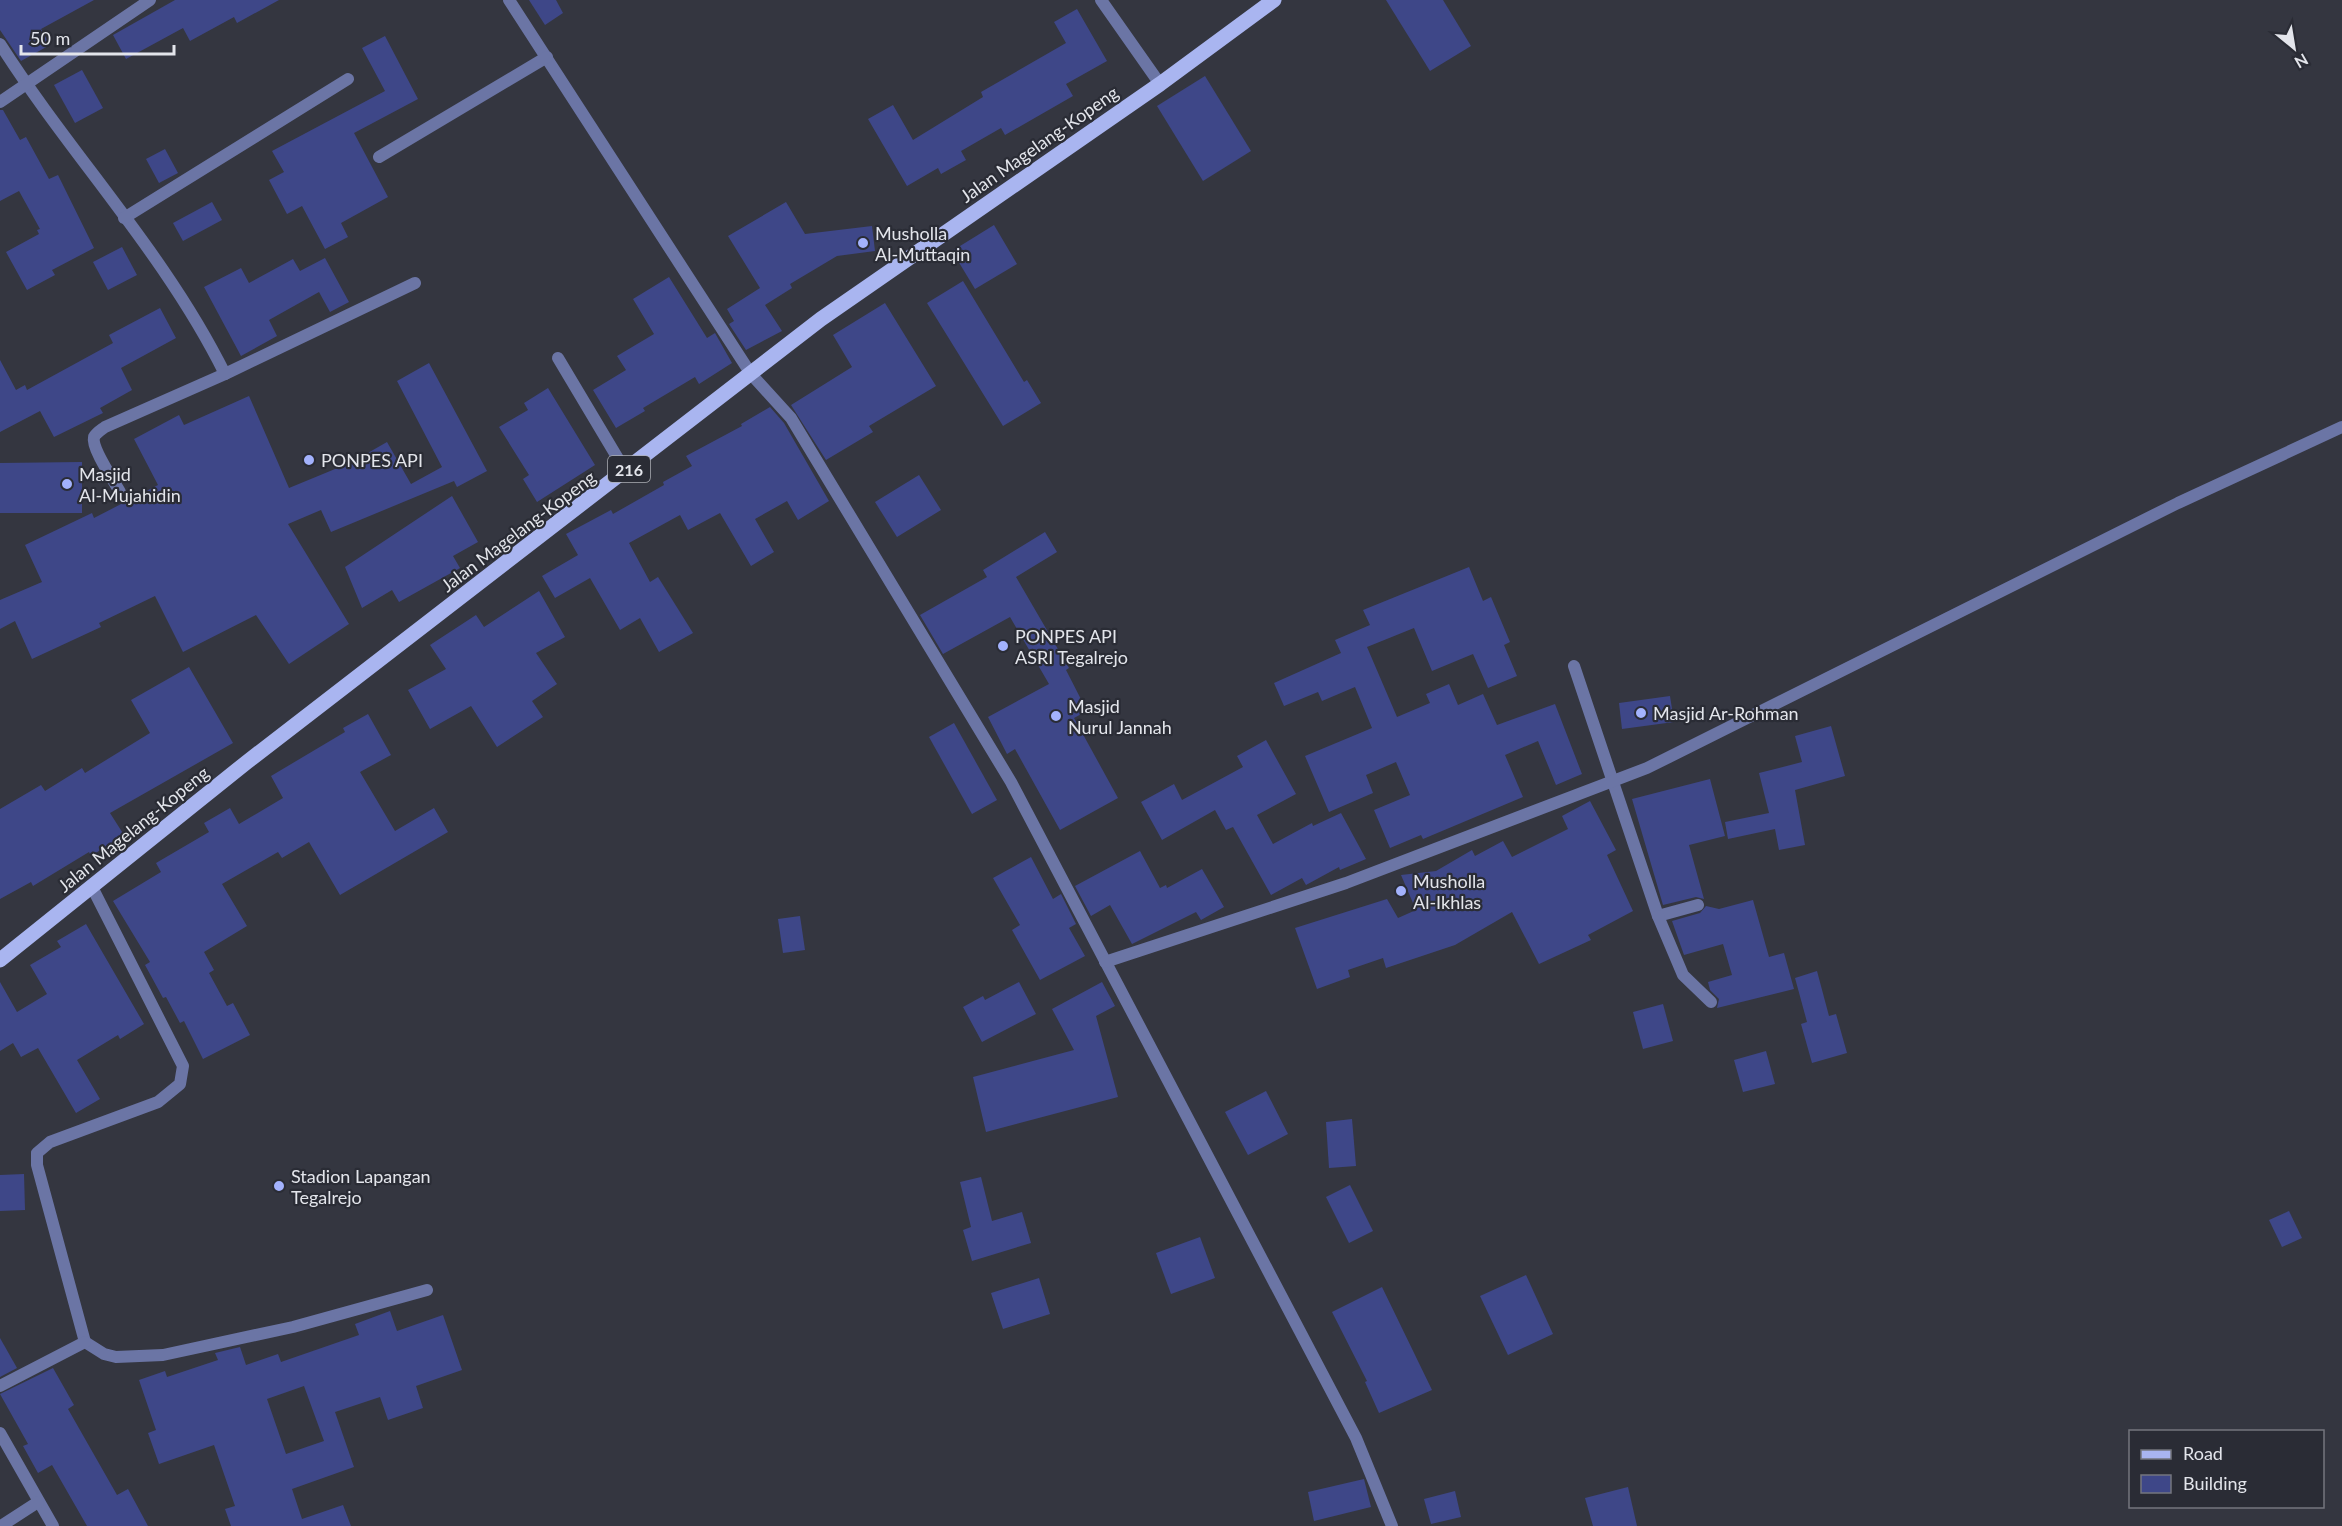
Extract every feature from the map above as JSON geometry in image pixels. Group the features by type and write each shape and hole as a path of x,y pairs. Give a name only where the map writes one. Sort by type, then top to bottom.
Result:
{"main road":[{"name":"Jalan Magelang-Kopeng","path":"0,960 247,762 626,472 821,319 1160,84 1274,0"}],"street":[{"path":"0,102 150,0"},
{"path":"509,0 751,374 791,418 1011,782 1356,1438 1392,1526"},
{"path":"1101,0 1160,84"},
{"path":"0,44 26,84 124,218 166,270 201,326 225,374"},
{"path":"379,158 547,57"},
{"path":"124,218 348,79"},
{"path":"120,492 97,452 95,435 105,427 225,374 415,283"},
{"path":"558,358 626,472"},
{"path":"1105,962 1346,884 1647,768 2178,503 2342,427"},
{"path":"1575,666 1658,916 1683,975 1711,1002"},
{"path":"92,887 182,1062 183,1078 158,1102 50,1142 37,1153 37,1165 85,1342 104,1354 116,1357 163,1355 293,1327 427,1290"},
{"path":"1658,916 1698,905"},
{"path":"0,1386 85,1342"},
{"path":"0,1433 53,1526"},
{"path":"1,1526 38,1502"}],"building":[{"path":"0,0 94,0 41,29 50,45 21,61 0,30"},
{"path":"175,0 279,0 237,23 234,17 190,41 183,28 126,59 113,35"},
{"path":"529,0 556,0 563,13 545,25"},
{"path":"1386,0 1443,0 1471,46 1430,71"},
{"path":"1077,9 1107,61 1066,84 1073,96 1005,135 1001,128 961,151 966,160 941,174 938,168 907,186 868,119 893,105 913,140 983,97 981,92 1066,43 1054,22"},
{"path":"385,36 418,99 354,133 388,197 341,223 348,237 325,249 302,206 287,214 269,180 284,172 272,151 385,91 362,48"},
{"path":"82,70 103,108 75,123 54,85"},
{"path":"1205,76 1251,151 1203,181 1157,106"},
{"path":"0,110 3,110 20,140 26,137 49,179 58,175 94,248 52,270 55,275 27,290 6,252 39,234 37,230 40,229 19,191 0,201"},
{"path":"165,149 178,173 159,183 146,159"},
{"path":"212,202 222,220 183,241 173,223"},
{"path":"786,202 805,234 872,226 875,251 837,256 790,284 792,288 765,305 782,331 746,350 729,324 734,321 727,309 760,288 728,236"},
{"path":"994,225 1017,264 975,289 952,251"},
{"path":"122,247 137,275 108,290 93,262"},
{"path":"325,258 349,302 330,312 319,292 269,320 277,336 241,356 204,287 241,268 249,283 293,259 300,271"},
{"path":"669,277 707,338 715,333 732,363 699,384 695,377 643,408 645,411 616,428 593,390 626,370 617,356 654,334 633,299"},
{"path":"963,281 1024,382 1027,380 1041,403 1003,426 927,303"},
{"path":"885,303 936,386 869,426 873,432 826,460 791,405 852,367 833,335"},
{"path":"160,308 176,338 121,368 132,390 100,408 103,413 54,437 40,411 0,432 0,360 16,390 25,385 27,390 113,343 109,335"},
{"path":"429,363 487,471 457,487 454,481 331,532 321,510 288,524 349,624 289,664 256,615 183,652 155,596 99,623 101,627 32,659 15,621 0,629 0,600 42,582 25,545 92,513 94,518 158,485 134,439 179,415 184,425 249,396 289,488 352,462 387,442 411,484 442,467 397,381"},
{"path":"548,388 595,465 537,502 523,479 529,475 499,427 528,410 524,403"},
{"path":"770,407 784,423 829,501 798,520 787,501 755,519 774,552 751,566 720,513 688,530 680,515 629,543 650,582 658,577 693,633 659,652 640,618 620,630 590,578 555,598 542,576 578,555 566,534 611,510 613,514 664,485 663,482 692,466 686,456 742,426 741,424"},
{"path":"82,462 82,513 0,513 0,463"},
{"path":"919,475 941,510 897,537 875,502"},
{"path":"452,496 478,542 453,556 460,568 399,602 392,590 362,608 345,567"},
{"path":"1045,532 1057,552 1016,577 1069,668 1066,670 1087,711 1074,718 1118,798 1060,830 1015,749 1007,754 988,717 1049,684 1010,617 943,654 920,615 987,577 983,570"},
{"path":"1469,567 1483,601 1491,597 1510,642 1504,645 1517,676 1488,688 1473,654 1432,671 1414,628 1367,647 1397,717 1430,703 1426,694 1449,684 1458,705 1483,694 1497,725 1555,704 1582,774 1556,785 1538,741 1505,755 1523,797 1423,839 1421,835 1390,848 1374,810 1410,795 1396,762 1366,775 1373,793 1329,812 1305,756 1372,728 1355,687 1322,701 1318,692 1284,706 1274,683 1341,653 1335,640 1370,625 1363,610"},
{"path":"539,591 565,637 536,653 557,684 532,701 543,717 497,747 471,706 430,729 408,690 446,669 430,645 476,615 484,627"},
{"path":"189,667 233,743 110,813 124,835 91,856 89,852 33,886 31,882 0,899 0,809 41,785 45,791 82,768 85,773 150,733 131,700"},
{"path":"1670,696 1674,722 1622,729 1619,703"},
{"path":"368,714 391,755 360,772 395,831 434,808 448,832 340,895 309,842 282,858 278,852 222,884 247,926 204,952 214,970 209,973 227,1006 233,1003 250,1035 203,1059 184,1021 180,1023 166,997 163,998 145,965 150,962 113,901 161,872 156,863 209,832 204,823 230,808 239,824 283,798 271,776 345,732 343,728"},
{"path":"954,723 997,800 972,814 929,737"},
{"path":"1831,726 1845,776 1795,790 1805,845 1779,850 1775,829 1728,839 1725,822 1769,813 1759,773 1802,762 1795,736"},
{"path":"1266,740 1296,794 1257,815 1273,844 1312,823 1313,826 1341,813 1366,859 1340,870 1339,867 1306,885 1302,878 1271,895 1233,827 1226,830 1215,810 1162,840 1141,802 1174,784 1182,800 1243,767 1237,756"},
{"path":"1710,779 1725,836 1689,845 1704,899 1696,897 1663,905 1632,799"},
{"path":"1590,801 1616,850 1607,855 1633,911 1588,935 1591,940 1539,964 1512,912 1455,945 1386,968 1383,958 1348,970 1350,977 1317,989 1295,928 1387,899 1398,918 1416,910 1401,875 1436,871 1472,850 1475,856 1503,841 1512,857 1568,829 1562,816"},
{"path":"1140,851 1160,888 1166,885 1167,888 1202,869 1224,907 1201,920 1196,912 1132,944 1110,905 1091,916 1075,886"},
{"path":"1031,857 1053,899 1061,894 1076,924 1069,928 1085,956 1040,980 1012,930 1020,925 993,878"},
{"path":"1753,900 1769,957 1784,953 1794,989 1717,1008 1719,999 1710,990 1708,982 1732,975 1723,944 1684,955 1672,921 1700,913 1706,906 1719,909"},
{"path":"800,916 805,950 783,953 778,919"},
{"path":"86,924 144,1024 120,1039 118,1035 77,1060 100,1099 76,1113 38,1048 21,1057 13,1043 0,1051 0,982 17,1012 47,994 30,965 61,947 57,941"},
{"path":"1817,971 1829,1016 1836,1014 1847,1053 1812,1063 1801,1024 1807,1022 1795,978"},
{"path":"1019,982 1036,1014 982,1042 963,1007 983,996 985,1000"},
{"path":"1102,982 1115,1006 1096,1016 1118,1097 986,1132 973,1077 1074,1050 1052,1009"},
{"path":"1663,1004 1673,1041 1643,1049 1633,1012"},
{"path":"1766,1051 1775,1084 1743,1092 1734,1060"},
{"path":"1266,1091 1288,1134 1248,1155 1225,1112"},
{"path":"1352,1119 1356,1166 1329,1168 1326,1122"},
{"path":"24,1174 25,1210 0,1211 0,1175"},
{"path":"981,1177 992,1221 1022,1212 1031,1243 972,1261 963,1230 971,1227 960,1182"},
{"path":"1350,1185 1373,1231 1349,1243 1326,1197"},
{"path":"2289,1211 2302,1238 2282,1247 2269,1220"},
{"path":"1200,1237 1215,1278 1171,1294 1156,1253"},
{"path":"1526,1275 1553,1334 1508,1355 1480,1296"},
{"path":"1039,1278 1050,1314 1003,1329 991,1293"},
{"path":"1382,1287 1432,1390 1379,1413 1365,1382 1367,1381 1332,1312"},
{"path":"390,1311 397,1331 443,1315 462,1370 416,1386 423,1408 388,1420 380,1397 335,1412 354,1467 292,1489 302,1519 343,1505 351,1526 231,1526 225,1509 235,1506 214,1445 159,1464 148,1433 156,1430 139,1380 165,1371 167,1377 218,1360 215,1353 240,1347 246,1365 278,1354 281,1362 359,1335 355,1324","holes":["304,1386 324,1441 286,1454 267,1399"]},
{"path":"0,1338 17,1368 0,1377"},
{"path":"53,1368 74,1405 68,1409 117,1495 128,1489 148,1526 87,1526 52,1465 38,1473 23,1446 28,1444 0,1394"},
{"path":"1364,1479 1371,1507 1314,1521 1308,1492"},
{"path":"1628,1487 1637,1526 1593,1526 1585,1498"},
{"path":"1455,1491 1461,1517 1431,1524 1424,1499"}],"place":[{"name":"Musholla Al-Muttaqin","path":"863,243"},
{"name":"PONPES API","path":"309,460"},
{"name":"Masjid Al-Mujahidin","path":"67,484"},
{"name":"PONPES API ASRI Tegalrejo","path":"1003,646"},
{"name":"Masjid Ar-Rohman","path":"1641,713"},
{"name":"Masjid Nurul Jannah","path":"1056,716"},
{"name":"Musholla Al-Ikhlas","path":"1401,891"},
{"name":"Stadion Lapangan Tegalrejo","path":"279,1186"}]}
